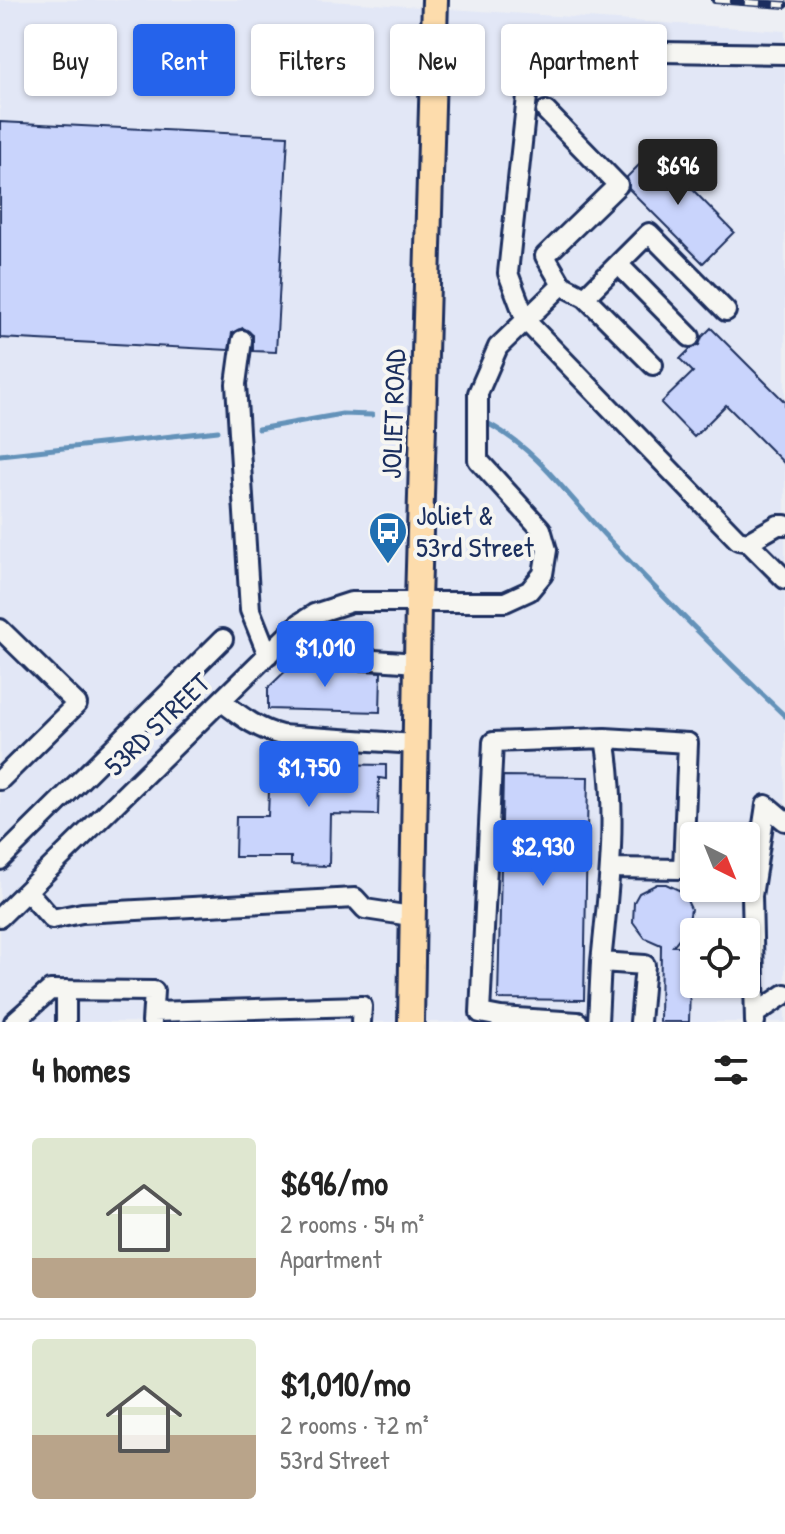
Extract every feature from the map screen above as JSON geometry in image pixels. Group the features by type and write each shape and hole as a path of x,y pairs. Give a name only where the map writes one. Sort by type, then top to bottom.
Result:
{"main road":[{"name":"JOLIET ROAD","path":"411,1022 418,602 435,0"}],"street":[{"path":"785,54 532,50 508,273 526,321 738,540 748,542 785,579"},
{"path":"546,111 618,185 545,256 562,285 585,297 653,365"},
{"path":"585,297 649,233 726,311"},
{"path":"618,264 690,337"},
{"path":"526,321 562,285"},
{"name":"53RD STREET","path":"0,917 300,623 314,614 351,602 505,602 529,591 543,574 547,550 541,529 478,460 478,393 498,347 526,321"},
{"path":"242,340 236,384 250,610 268,655"},
{"path":"748,542 778,525 785,525"},
{"path":"300,623 331,657 417,663"},
{"path":"0,629 77,704 0,780"},
{"path":"0,860 223,639"},
{"path":"221,701 249,723 281,735 415,744"},
{"path":"578,1022 501,1019 480,1013 493,742 605,738 688,743 683,869 611,868"},
{"path":"598,1022 611,868 612,778 605,738"},
{"path":"755,1018 752,896 766,805 785,821"},
{"path":"27,891 52,919 82,913 355,898 365,909 411,916"},
{"path":"601,962 645,965 640,1022"},
{"path":"14,1022 50,990 66,990 154,991 153,1017 362,1006 361,1022"},
{"path":"66,990 66,1022"},
{"path":"755,1018 785,994"}],"shaded area":[{"path":"0,0 314,0 785,31 785,1022 0,1022"}],"building":[{"path":"0,122 288,136 276,352 253,351 253,335 243,328 232,333 229,350 0,338"},
{"path":"654,150 734,232 703,263 629,189 627,177"},
{"path":"711,328 785,402 785,464 726,405 694,437 661,403 693,372 680,359 699,345"},
{"path":"300,657 315,657 315,668 381,672 380,712 268,709 268,688"},
{"path":"284,752 327,752 326,764 386,765 386,779 379,778 378,815 330,814 329,866 291,865 291,857 235,857 236,816 268,816 269,790 283,790"},
{"path":"503,776 588,777 584,1000 498,999"},
{"path":"657,884 666,884 680,891 680,902 688,902 691,909 690,918 680,918 680,937 673,946 680,946 680,998 690,998 689,1022 660,1022 661,945 645,938 633,922 634,902 639,893"}],"waterway":[{"path":"258,429 342,414 372,415"},
{"path":"487,423 540,463 657,589 785,716"},
{"path":"0,455 218,431"}],"railway":[{"path":"715,0 785,5"}],"place":[{"name":"Joliet & 53rd Street","path":"388,565"}]}
